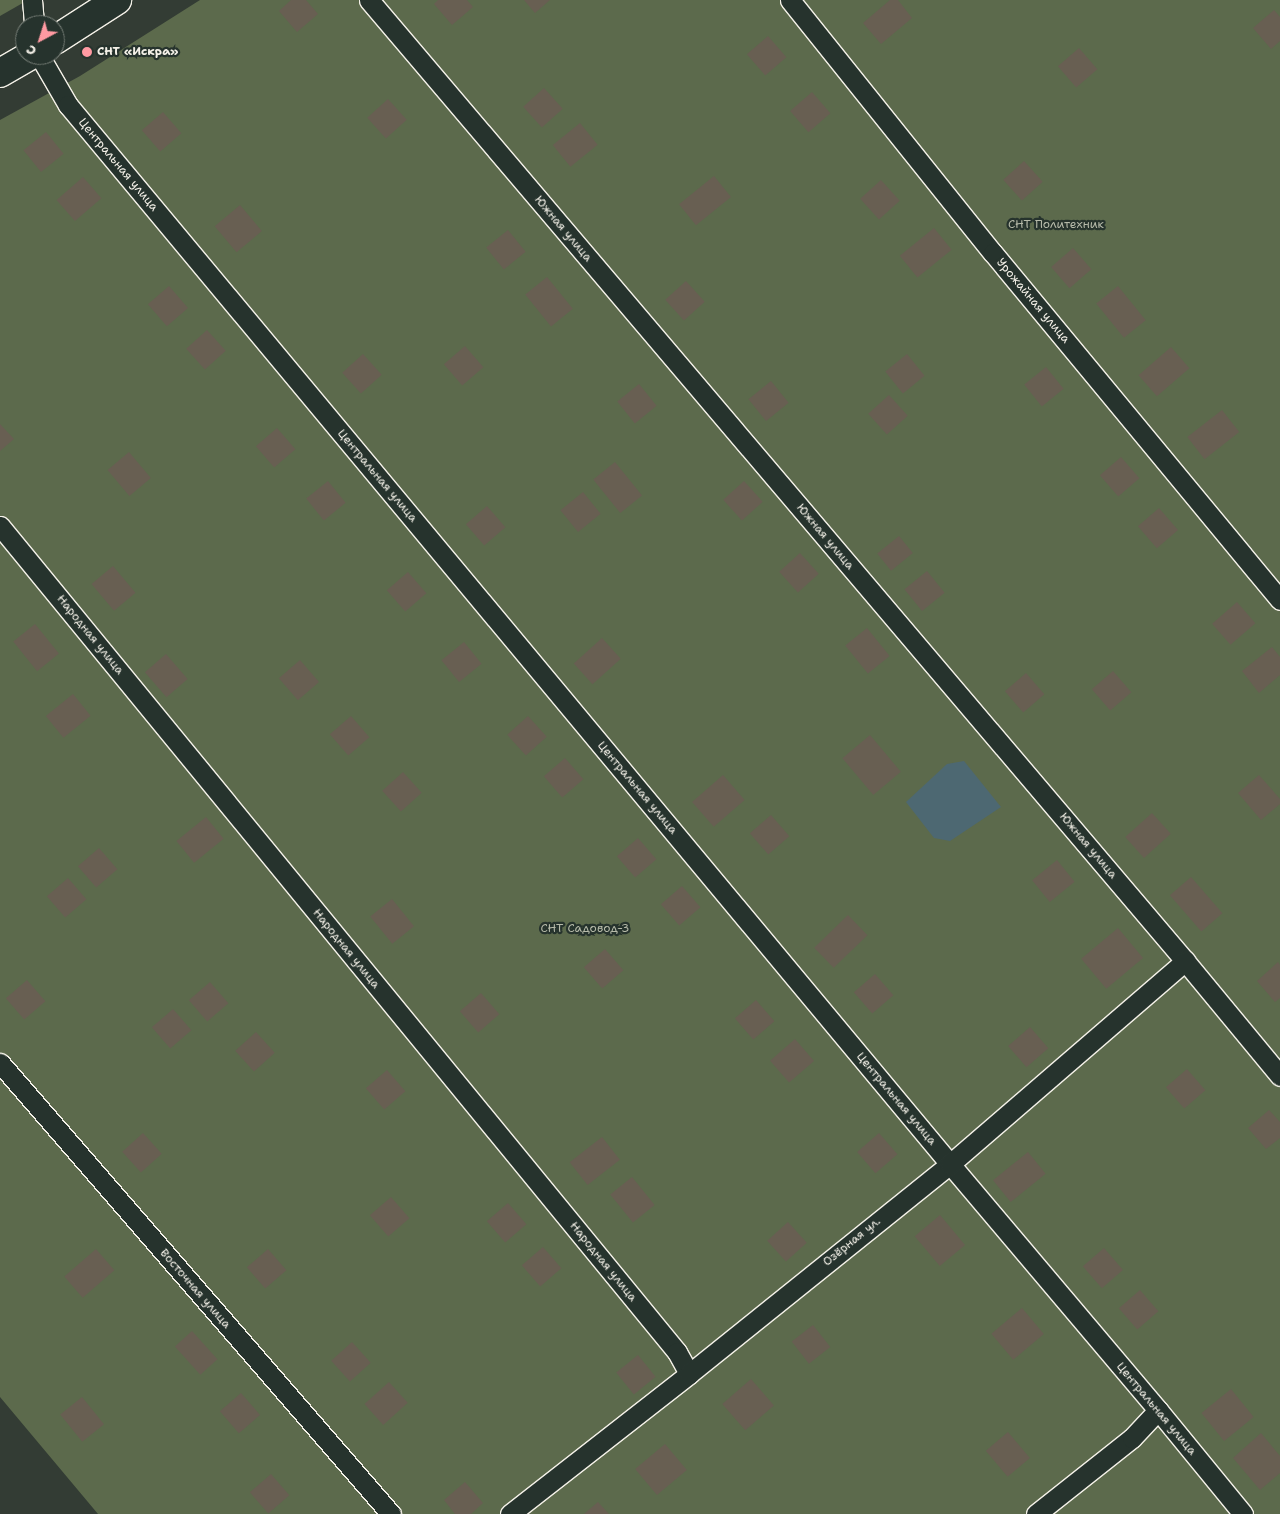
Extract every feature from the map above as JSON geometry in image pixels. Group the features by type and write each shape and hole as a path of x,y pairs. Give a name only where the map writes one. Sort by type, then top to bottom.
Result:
{"street":[{"path":"65,34 117,0"},
{"path":"0,73 15,64"}],"lane":[{"path":"32,0 33,15"},
{"name":"Южная улица","path":"368,0 1185,961 1280,1076"},
{"name":"Урожайная улица","path":"790,0 993,253 1280,600"},
{"name":"Центральная улица","path":"45,65 68,105 1243,1514"},
{"name":"Народная улица","path":"0,526 677,1352 689,1374"},
{"name":"Озёрная ул.","path":"510,1514 689,1374 950,1164 1185,961"},
{"name":"Восточная улица","path":"0,1063 391,1514"},
{"path":"1036,1514 1132,1438 1158,1410"}],"green space":[{"path":"0,0 28,0 0,16"},
{"name":"СНТ Садовод-3","path":"200,0 1280,0 1280,1514 98,1514 0,1397 0,120 80,76"}],"water":[{"path":"964,761 1001,807 950,841 934,838 906,802 947,764"}],"building":[{"path":"291,0 306,0 318,14 297,32 279,11"},
{"path":"438,0 467,0 473,7 452,25 434,4"},
{"path":"524,0 550,0 535,13"},
{"path":"890,0 898,0 912,18 881,44 863,23"},
{"path":"1274,10 1280,17 1280,41 1271,49 1253,28"},
{"path":"768,36 786,57 765,76 747,54"},
{"path":"1079,48 1097,69 1076,88 1058,66"},
{"path":"544,88 563,109 542,128 523,107"},
{"path":"812,92 830,113 808,132 790,111"},
{"path":"388,99 407,120 386,139 367,118"},
{"path":"163,112 181,133 160,152 142,130"},
{"path":"580,123 598,145 570,167 553,145"},
{"path":"46,132 64,154 41,172 23,150"},
{"path":"1024,161 1043,182 1022,201 1003,180"},
{"path":"714,176 731,197 696,225 679,204"},
{"path":"83,177 101,198 75,221 57,200"},
{"path":"881,180 900,201 879,220 860,199"},
{"path":"240,205 262,231 237,252 215,226"},
{"path":"934,228 952,250 917,277 900,256"},
{"path":"508,230 526,252 504,269 486,248"},
{"path":"1073,248 1091,269 1069,288 1051,267"},
{"path":"547,277 573,309 551,326 525,295"},
{"path":"686,281 705,302 684,321 665,300"},
{"path":"169,286 188,308 167,326 148,304"},
{"path":"1118,286 1146,320 1124,338 1096,304"},
{"path":"207,330 226,351 205,370 186,349"},
{"path":"465,346 483,367 462,386 444,364"},
{"path":"1171,347 1189,368 1157,396 1139,375"},
{"path":"363,354 382,375 361,394 342,373"},
{"path":"907,354 925,376 903,393 885,372"},
{"path":"1046,367 1064,389 1042,406 1024,385"},
{"path":"771,381 789,403 766,421 748,399"},
{"path":"639,384 657,406 635,423 617,402"},
{"path":"889,395 908,416 887,435 868,414"},
{"path":"1222,410 1239,432 1205,459 1187,437"},
{"path":"0,424 14,439 0,451"},
{"path":"277,428 295,449 274,468 256,446"},
{"path":"129,452 151,478 129,496 108,470"},
{"path":"1121,457 1139,478 1118,497 1100,475"},
{"path":"615,462 642,495 620,513 593,480"},
{"path":"328,481 346,503 324,520 306,499"},
{"path":"744,481 763,502 742,521 723,500"},
{"path":"583,492 601,514 578,532 560,510"},
{"path":"487,506 505,527 484,546 466,524"},
{"path":"1159,508 1178,530 1157,548 1138,526"},
{"path":"899,536 913,553 891,571 877,554"},
{"path":"800,553 819,574 798,593 779,572"},
{"path":"113,566 135,593 114,611 92,584"},
{"path":"927,571 945,593 922,611 904,589"},
{"path":"408,572 426,593 405,612 387,590"},
{"path":"1237,602 1255,623 1230,645 1212,624"},
{"path":"35,624 59,654 37,671 13,642"},
{"path":"867,628 890,656 868,674 845,646"},
{"path":"602,638 621,659 592,684 574,663"},
{"path":"464,642 482,664 459,682 441,660"},
{"path":"1272,647 1280,657 1280,675 1259,693 1242,671"},
{"path":"166,654 188,679 167,697 145,672"},
{"path":"300,660 319,682 298,700 279,678"},
{"path":"1113,671 1131,692 1110,711 1092,689"},
{"path":"1026,673 1044,694 1023,713 1005,691"},
{"path":"73,694 91,716 63,738 46,716"},
{"path":"351,716 369,737 348,756 330,734"},
{"path":"528,716 547,737 526,756 507,735"},
{"path":"870,735 901,772 873,795 842,758"},
{"path":"565,758 583,779 562,798 544,776"},
{"path":"403,772 422,793 401,812 382,791"},
{"path":"723,775 745,800 714,827 692,802"},
{"path":"1259,775 1280,799 1280,804 1261,820 1238,793"},
{"path":"1152,813 1171,834 1144,858 1125,837"},
{"path":"771,815 789,836 768,855 750,833"},
{"path":"206,817 224,839 194,863 176,841"},
{"path":"638,838 656,859 635,878 617,856"},
{"path":"99,848 117,869 96,888 78,866"},
{"path":"1057,860 1075,882 1050,902 1032,880"},
{"path":"1191,877 1222,913 1201,932 1170,895"},
{"path":"68,878 86,899 65,918 47,896"},
{"path":"682,886 700,907 679,926 661,904"},
{"path":"392,899 414,926 392,944 370,917"},
{"path":"848,915 867,935 834,968 814,948"},
{"path":"1118,928 1143,958 1106,989 1081,959"},
{"path":"605,949 623,970 602,989 584,967"},
{"path":"1278,962 1280,965 1280,998 1275,1002 1257,981"},
{"path":"875,974 893,995 872,1014 854,992"},
{"path":"27,980 45,1001 24,1020 6,998"},
{"path":"210,982 228,1003 207,1022 189,1000"},
{"path":"481,993 499,1014 478,1033 460,1011"},
{"path":"756,1000 774,1021 753,1040 735,1018"},
{"path":"173,1009 191,1030 170,1049 152,1027"},
{"path":"1030,1027 1048,1048 1026,1067 1008,1046"},
{"path":"256,1032 275,1053 254,1072 235,1051"},
{"path":"795,1039 814,1061 789,1083 770,1061"},
{"path":"1187,1069 1205,1090 1184,1109 1166,1087"},
{"path":"387,1070 405,1091 384,1110 366,1088"},
{"path":"1269,1110 1280,1122 1280,1138 1266,1149 1248,1128"},
{"path":"143,1133 162,1154 141,1173 122,1152"},
{"path":"879,1133 897,1154 875,1173 857,1152"},
{"path":"602,1137 620,1160 588,1185 570,1162"},
{"path":"1028,1152 1046,1174 1011,1202 993,1180"},
{"path":"632,1177 655,1205 633,1223 610,1195"},
{"path":"391,1197 409,1218 388,1237 370,1215"},
{"path":"508,1203 526,1224 505,1243 487,1221"},
{"path":"940,1215 965,1245 940,1266 915,1236"},
{"path":"788,1222 807,1243 786,1262 767,1241"},
{"path":"543,1247 561,1268 540,1287 522,1265"},
{"path":"1104,1248 1123,1270 1102,1288 1083,1266"},
{"path":"96,1249 114,1270 83,1298 64,1277"},
{"path":"268,1249 286,1270 265,1289 247,1267"},
{"path":"1140,1290 1158,1311 1137,1330 1119,1308"},
{"path":"1022,1308 1044,1334 1013,1360 991,1334"},
{"path":"813,1325 830,1347 809,1364 792,1342"},
{"path":"192,1331 217,1359 200,1375 175,1346"},
{"path":"352,1342 371,1363 350,1382 331,1361"},
{"path":"638,1355 656,1377 634,1394 616,1373"},
{"path":"751,1379 774,1405 745,1430 722,1404"},
{"path":"389,1382 408,1403 383,1425 364,1404"},
{"path":"1231,1389 1254,1417 1224,1441 1201,1413"},
{"path":"241,1393 260,1415 239,1433 220,1411"},
{"path":"82,1397 104,1424 82,1442 60,1415"},
{"path":"1008,1432 1030,1458 1008,1477 986,1451"},
{"path":"1261,1433 1280,1456 1280,1473 1260,1490 1233,1458"},
{"path":"665,1444 687,1470 657,1495 635,1469"},
{"path":"271,1474 289,1495 268,1514 250,1492"},
{"path":"465,1482 483,1503 471,1514 455,1514 444,1500"},
{"path":"598,1502 609,1514 584,1514"}],"place":[{"name":"СНТ «Искра»","path":"87,52"}],"park label":[{"name":"СНТ Политехник","path":"1056,225"}]}
